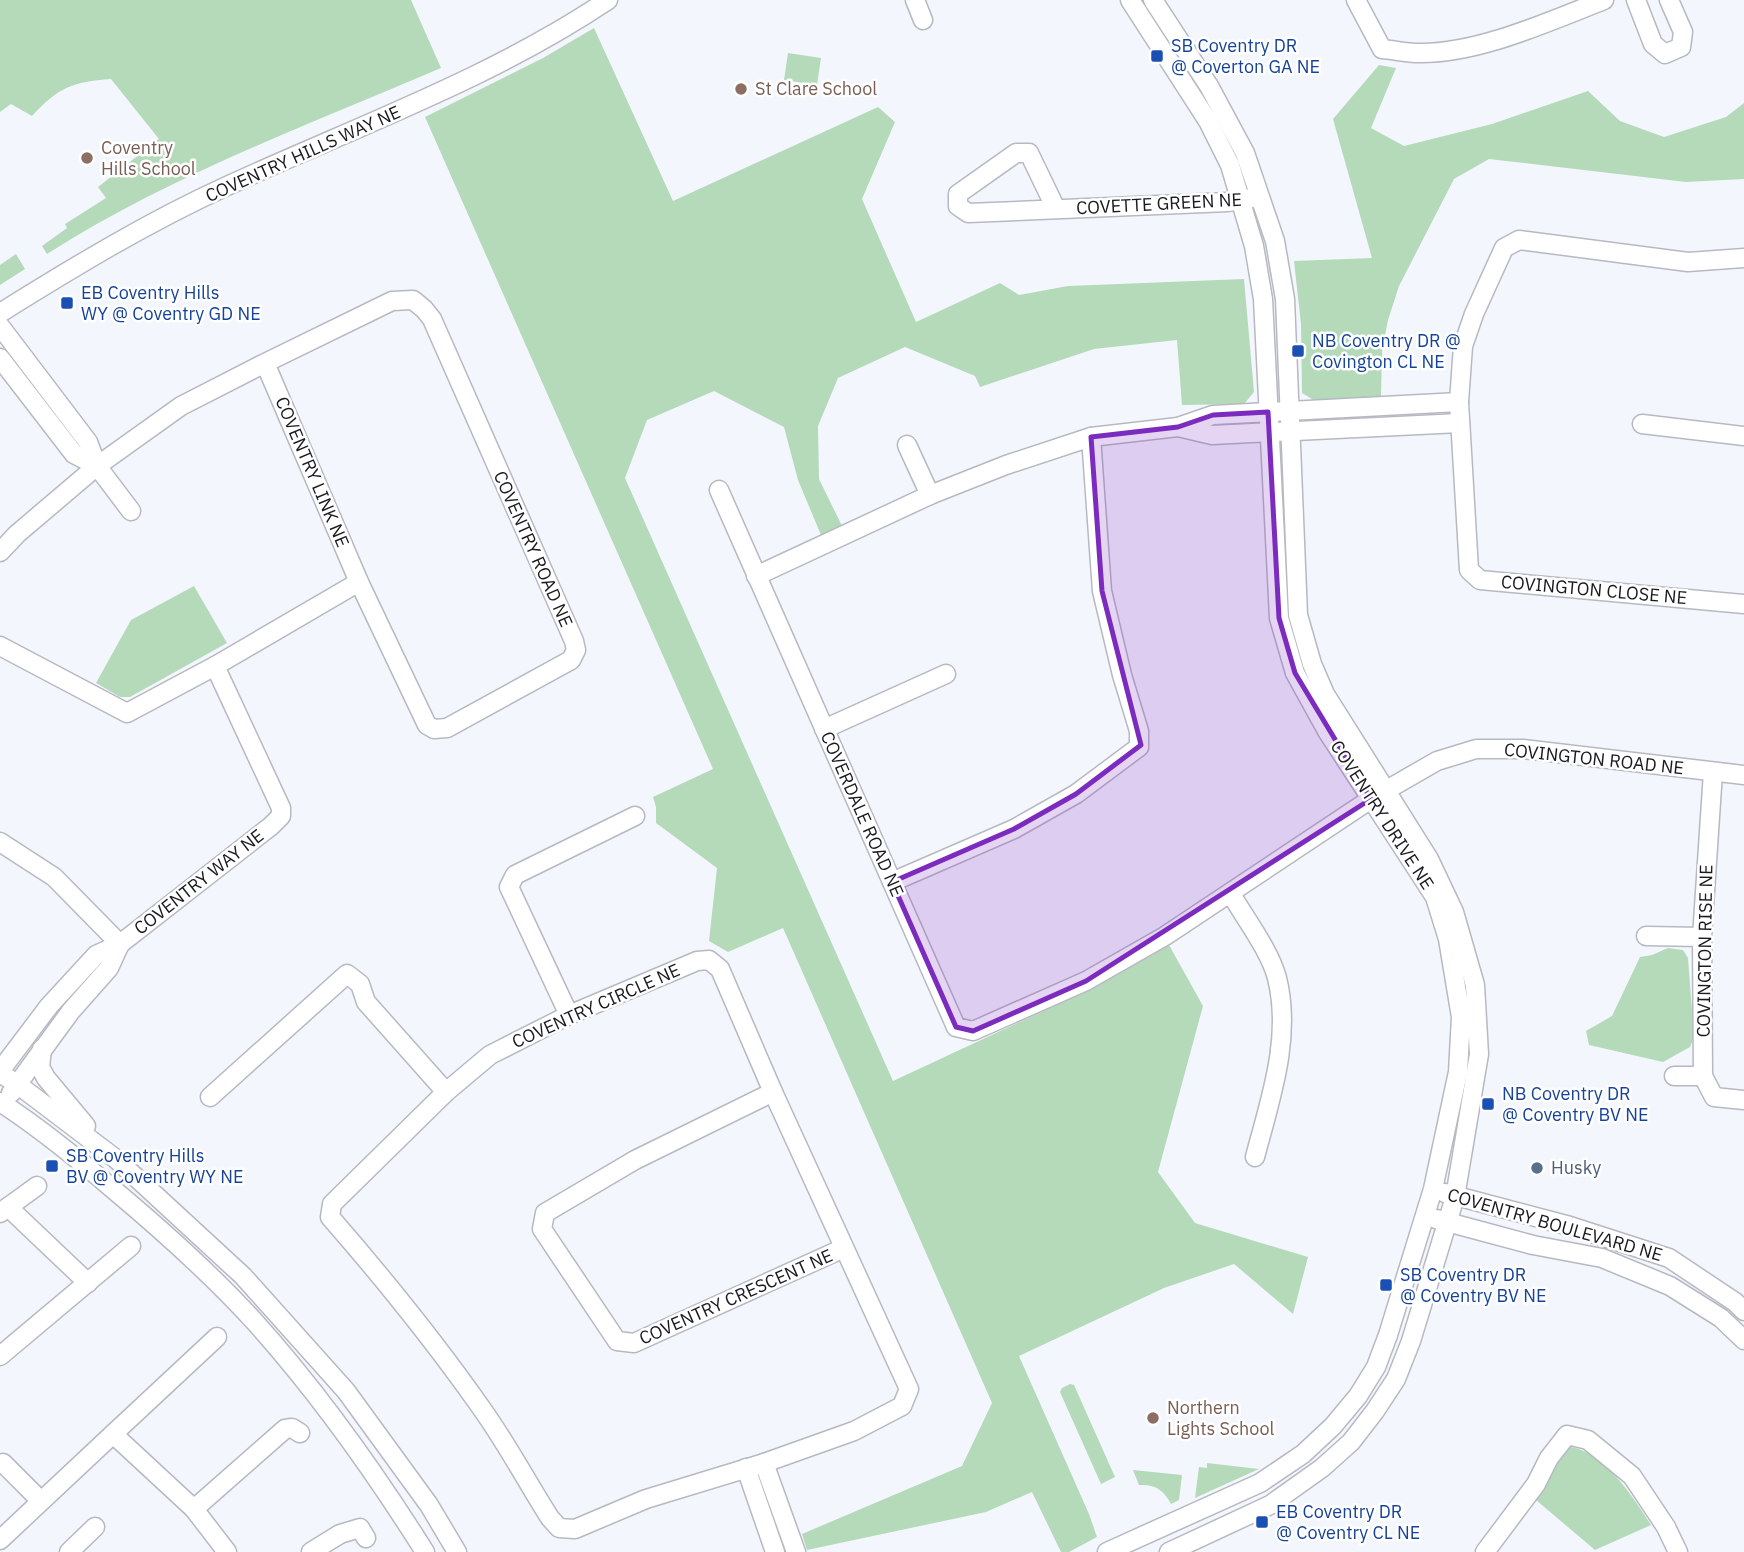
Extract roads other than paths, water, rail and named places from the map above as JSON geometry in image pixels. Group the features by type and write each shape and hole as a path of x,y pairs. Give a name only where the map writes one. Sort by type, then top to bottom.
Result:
{"street":[{"name":"COVENTRY HILLS WAY NE","path":"0,313 97,253 224,187 459,84 562,31 608,0"},
{"path":"915,0 923,20"},
{"name":"COVENTRY DRIVE NE","path":"1130,0 1208,121 1230,165 1242,201 1263,299 1279,618 1295,673 1327,731 1378,795"},
{"name":"COVENTRY DRIVE NE","path":"1153,0 1228,120 1245,153 1261,196 1278,256 1285,299 1298,615 1312,664 1325,694 1435,897 1448,939 1467,1074 1455,1196 1411,1341 1396,1379 1351,1442 1322,1468 1270,1505 1179,1550"},
{"path":"1356,0 1382,49 1420,53 1468,47 1518,33 1605,0"},
{"path":"1636,0 1653,44 1665,54 1681,47 1683,32 1670,0"},
{"name":"COVETTE GREEN NE","path":"1056,209 1028,153 1016,153 958,194 958,206 968,213 1242,201 1261,196"},
{"name":"COVINGTON CLOSE NE","path":"1744,258 1688,262 1519,240 1504,248 1474,314 1463,346 1459,402 1469,570 1480,580 1744,604"},
{"path":"1256,259 1278,256"},
{"name":"COVENTRY ROAD NE","path":"0,552 17,534 97,466 181,406 392,301 413,300 432,319 576,650 571,660 517,691 447,728 434,729 423,719 359,582"},
{"path":"0,326 88,442 97,466 131,511"},
{"path":"0,358 74,454 97,466"},
{"name":"COVENTRY LINK NE","path":"264,363 359,582"},
{"path":"756,576 930,495 1006,465 1091,437 1178,427 1213,415 1459,402"},
{"path":"1178,427 1212,435 1460,423"},
{"path":"1642,424 1744,436"},
{"path":"892,882 1014,829 1076,794 1139,747 1139,731 1122,675 1102,591 1091,437"},
{"path":"907,445 930,495"},
{"name":"COVERDALE ROAD NE","path":"719,490 956,1027 973,1031 1086,981 1231,894 1378,795"},
{"path":"0,646 127,713 215,666 359,582"},
{"name":"COVENTRY WAY NE","path":"0,1072 48,1006 96,955 120,944 281,816 281,808 215,666"},
{"path":"824,729 946,674"},
{"name":"COVINGTON ROAD NE","path":"1378,795 1437,761 1476,749 1523,749 1744,775"},
{"name":"COVINGTON RISE NE","path":"1703,1076 1702,937 1713,772"},
{"path":"569,1015 509,887 515,875 635,817"},
{"path":"0,842 54,877 120,944"},
{"path":"1231,894 1277,976 1282,1011 1277,1074 1255,1157"},
{"path":"1646,936 1702,937"},
{"name":"COVENTRY WAY NE","path":"1,1105 71,1011 109,968 120,944"},
{"name":"COVENTRY CIRCLE NE","path":"709,960 720,969 909,1390 902,1406 854,1431 764,1463 646,1499 575,1530 559,1528 550,1518 477,1401 376,1270 330,1217 332,1204 446,1091 490,1055 569,1015 697,961 709,960"},
{"path":"209,1097 347,974 360,984 366,1002 446,1091"},
{"path":"42,1049 40,1067 46,1078 116,1159"},
{"path":"0,1072 116,1159 243,1276 346,1391 429,1505 457,1552"},
{"name":"COVENTRY DRIVE NE","path":"1107,1552 1260,1483 1303,1454 1333,1426 1358,1396 1376,1367 1426,1217 1467,1074"},
{"path":"1674,1076 1703,1076 1714,1097 1744,1100"},
{"name":"COVENTRY CRESCENT NE","path":"774,1092 635,1160 545,1213 542,1229 617,1341 634,1343 844,1248"},
{"path":"1,1105 83,1164 171,1238 254,1321 326,1408 396,1505 425,1552"},
{"path":"37,1186 4,1210 88,1283"},
{"name":"COVENTRY BOULEVARD NE","path":"1433,1189 1570,1226 1669,1258 1735,1302 1744,1311"},
{"name":"COVENTRY BOULEVARD NE","path":"1426,1217 1602,1258 1670,1286 1721,1318 1744,1340"},
{"path":"1567,1251 1570,1226"},
{"path":"0,1356 131,1246"},
{"path":"2,1534 218,1337"},
{"path":"194,1508 285,1429 292,1428 300,1433"},
{"path":"113,1434 194,1508 227,1552"},
{"path":"1485,1552 1536,1484 1549,1458 1567,1435 1588,1440 1632,1476 1666,1527 1678,1552"},
{"path":"3,1462 41,1501"},
{"path":"764,1463 796,1552"},
{"path":"746,1468 775,1552"},
{"path":"1173,1522 1179,1550"},
{"path":"69,1552 95,1527"},
{"path":"321,1550 340,1534 360,1528 366,1538"}],"place":[{"name":"SB Coventry DR @ Coverton GA NE","path":"1157,56"},
{"name":"St Clare School","path":"741,89"},
{"name":"Coventry Hills School","path":"87,158"},
{"name":"EB Coventry Hills WY @ Coventry GD NE","path":"67,303"},
{"name":"NB Coventry DR @ Covington CL NE","path":"1298,351"},
{"name":"NB Coventry DR @ Coventry BV NE","path":"1488,1104"},
{"name":"SB Coventry Hills BV @ Coventry WY NE","path":"52,1166"},
{"name":"Husky","path":"1537,1168"},
{"name":"SB Coventry DR @ Coventry BV NE","path":"1386,1285"},
{"name":"Northern Lights School","path":"1153,1418"},
{"name":"EB Coventry DR @ Coventry CL NE","path":"1262,1522"}]}
